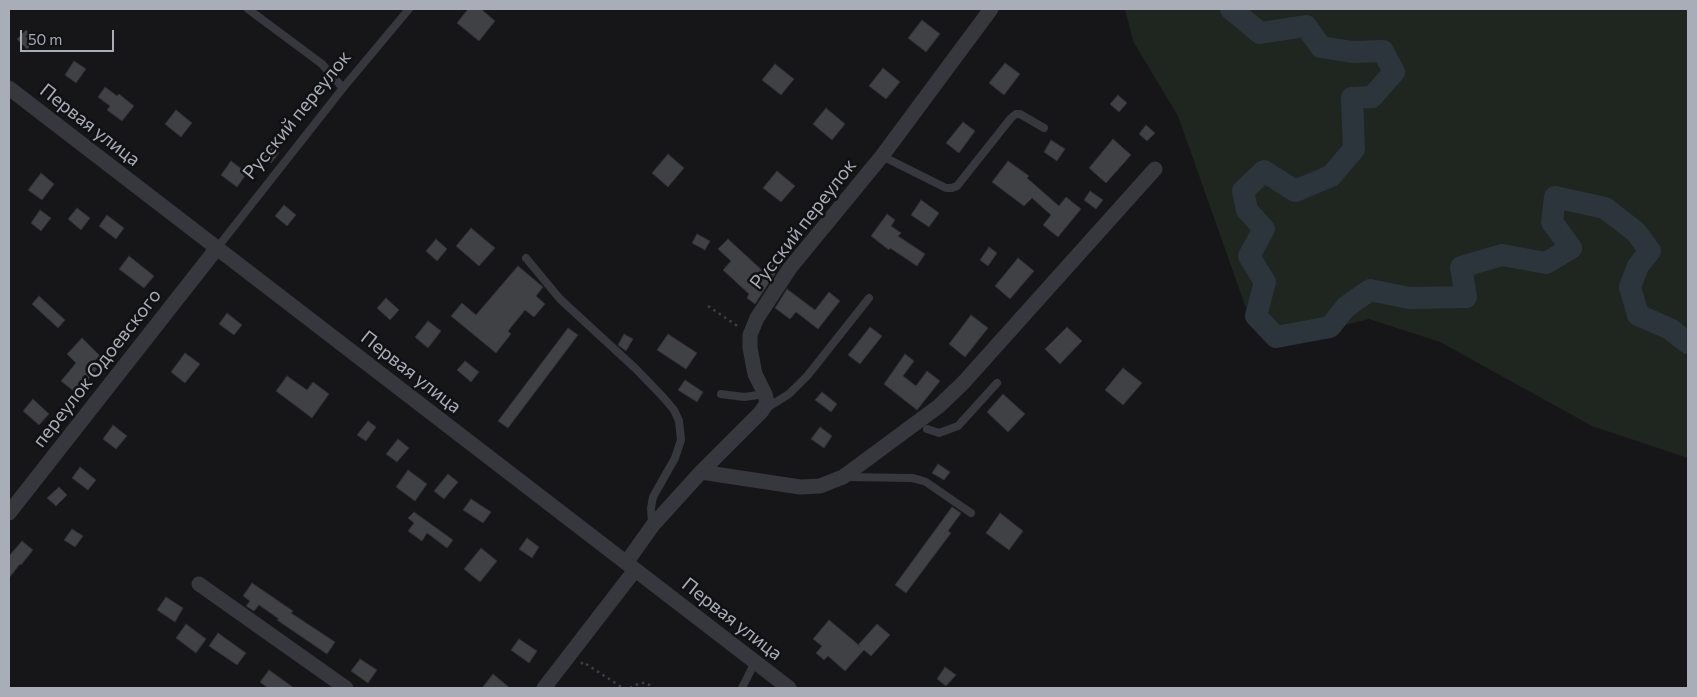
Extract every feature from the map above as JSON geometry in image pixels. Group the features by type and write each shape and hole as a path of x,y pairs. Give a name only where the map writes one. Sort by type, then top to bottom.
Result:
{"street":[{"name":"Русский переулок","path":"750,335 757,318 790,268 882,156 991,9"},
{"name":"Первая улица","path":"9,88 789,688"},
{"path":"701,472 800,487 820,486 842,477 939,406 963,382 1155,169"},
{"name":"переулок Одоевского","path":"9,513 217,248"},
{"path":"544,688 630,566 653,525 701,472 761,412 766,403 765,394 755,374 750,348 750,335"},
{"path":"199,584 346,688"}],"lane":[{"path":"248,9 322,64 343,88"},
{"name":"Русский переулок","path":"217,248 343,88 409,9"},
{"path":"882,156 946,188 952,188 957,186 1016,114 1020,114 1044,128"},
{"path":"526,258 553,291 636,369 674,410 679,421 681,440 675,458 653,497 651,508 653,525"},
{"path":"761,412 788,394 808,375 869,298"},
{"path":"927,429 939,433 958,426 997,383"},
{"path":"721,394 744,397 765,394"},
{"path":"842,477 912,478 920,480 926,482 971,513"},
{"path":"742,688 755,662"}],"path":[{"path":"708,306 750,335"},
{"path":"578,668 583,662 623,688"},
{"path":"630,688 640,683 647,683 653,688"}],"shaded area":[{"path":"1125,9 1688,9 1688,458 1592,426 1440,342 1369,319 1277,342 1261,335 1252,325 1178,116 1133,41"}],"building":[{"path":"468,9 481,9 495,21 479,41 457,23"},
{"path":"922,20 940,34 926,52 908,38"},
{"path":"26,30 36,40 27,49 17,39"},
{"path":"74,61 86,69 76,83 65,75"},
{"path":"1005,63 1020,74 1004,95 989,83"},
{"path":"775,64 794,79 781,95 762,80"},
{"path":"883,68 900,82 886,99 869,86"},
{"path":"105,87 117,96 119,94 134,106 122,121 107,110 110,106 98,97"},
{"path":"1118,95 1127,103 1119,112 1110,104"},
{"path":"826,108 845,124 832,140 813,124"},
{"path":"176,110 192,123 181,137 165,124"},
{"path":"963,122 975,131 959,153 946,143"},
{"path":"1146,125 1155,133 1147,141 1139,134"},
{"path":"1113,139 1131,155 1106,183 1089,168"},
{"path":"1051,140 1065,149 1057,161 1044,152"},
{"path":"270,147 279,153 271,163 263,157"},
{"path":"668,154 684,168 668,187 652,173"},
{"path":"231,161 247,173 237,187 221,175"},
{"path":"1008,161 1029,176 1027,178 1059,206 1066,197 1081,209 1058,237 1043,225 1051,215 1032,198 1024,206 992,182"},
{"path":"777,171 795,186 781,202 763,188"},
{"path":"41,173 54,184 42,200 28,190"},
{"path":"1090,191 1103,200 1096,209 1084,200"},
{"path":"921,200 939,213 929,227 911,215"},
{"path":"284,205 296,215 287,226 275,216"},
{"path":"77,208 90,218 81,230 68,219"},
{"path":"40,210 51,218 41,231 31,223"},
{"path":"887,214 895,220 891,226 901,233 898,236 925,254 917,266 890,248 889,250 871,236"},
{"path":"107,215 124,228 116,239 99,226"},
{"path":"471,228 495,248 479,266 456,246"},
{"path":"697,234 710,241 705,250 692,243"},
{"path":"436,239 447,249 437,261 426,251"},
{"path":"728,239 765,273 776,259 782,263 755,304 747,298 749,294 723,270 731,261 718,249"},
{"path":"989,247 997,253 988,266 980,260"},
{"path":"129,256 154,276 144,288 119,269"},
{"path":"1018,258 1034,271 1010,299 995,286"},
{"path":"518,266 543,287 536,296 545,304 534,317 525,310 508,331 511,334 496,353 451,316 462,303 476,315"},
{"path":"787,289 815,310 829,292 840,301 818,329 796,312 790,319 775,308"},
{"path":"39,296 65,320 58,328 32,304"},
{"path":"386,298 399,310 390,320 377,308"},
{"path":"227,313 242,325 234,335 219,324"},
{"path":"971,315 988,328 965,357 949,344"},
{"path":"428,321 441,331 428,348 415,337"},
{"path":"870,327 882,336 860,364 848,355"},
{"path":"1067,327 1082,341 1060,364 1045,349"},
{"path":"568,328 578,335 508,428 498,421"},
{"path":"624,334 633,339 626,351 618,345"},
{"path":"668,334 697,353 686,369 657,350"},
{"path":"82,338 100,356 91,364 97,369 76,393 61,381 76,363 67,354"},
{"path":"185,353 200,364 185,383 171,372"},
{"path":"905,354 914,361 903,376 916,386 927,371 940,381 917,410 884,384"},
{"path":"465,361 479,372 471,382 457,370"},
{"path":"1123,368 1142,383 1123,405 1105,390"},
{"path":"287,376 307,390 313,382 329,394 312,418 276,391"},
{"path":"685,380 703,392 697,402 678,390"},
{"path":"822,392 837,404 831,412 815,400"},
{"path":"1003,394 1025,414 1008,432 987,412"},
{"path":"33,399 49,414 39,425 23,411"},
{"path":"368,421 376,427 366,441 357,435"},
{"path":"113,425 127,436 116,449 103,439"},
{"path":"820,427 832,436 824,448 811,439"},
{"path":"398,439 409,448 397,462 386,454"},
{"path":"938,464 950,472 944,480 932,473"},
{"path":"80,467 96,480 88,490 72,478"},
{"path":"408,470 427,484 415,501 396,487"},
{"path":"448,474 458,482 444,499 434,491"},
{"path":"59,487 67,495 56,506 47,498"},
{"path":"471,499 491,512 483,523 463,510"},
{"path":"952,507 961,513 948,531 951,533 906,593 895,585"},
{"path":"414,512 453,540 447,548 427,533 422,541 408,531 414,523 408,518"},
{"path":"1000,513 1023,531 1009,550 986,533"},
{"path":"72,529 83,536 75,547 64,540"},
{"path":"527,538 539,547 532,558 519,549"},
{"path":"22,541 33,550 9,578 9,556"},
{"path":"481,548 497,561 480,582 464,569"},
{"path":"252,583 293,611 291,613 335,642 327,654 277,620 279,619 259,605 254,611 246,606 250,601 243,596"},
{"path":"166,597 183,608 175,622 157,610"},
{"path":"829,620 858,645 877,624 890,635 871,656 864,650 845,671 828,656 824,660 816,653 822,646 813,639"},
{"path":"186,624 206,639 196,653 176,638"},
{"path":"218,633 246,653 237,665 209,646"},
{"path":"519,639 537,651 529,663 511,650"},
{"path":"360,659 377,670 368,683 351,671"},
{"path":"945,667 956,675 946,686 937,679"},
{"path":"269,670 294,688 268,688 260,682"},
{"path":"493,674 510,688 482,688"}],"waterway":[{"path":"1231,9 1260,33 1306,26 1321,47 1353,52 1383,51 1394,72 1372,97 1352,98 1354,149 1331,176 1295,191 1264,171 1243,191 1247,210 1264,229 1249,256 1265,282 1256,316 1276,337 1330,327 1346,307 1370,290 1409,298 1466,297 1461,267 1502,255 1546,263 1571,248 1552,222 1555,197 1605,208 1636,232 1650,251 1638,266 1630,287 1638,315 1670,329 1688,343"}]}
